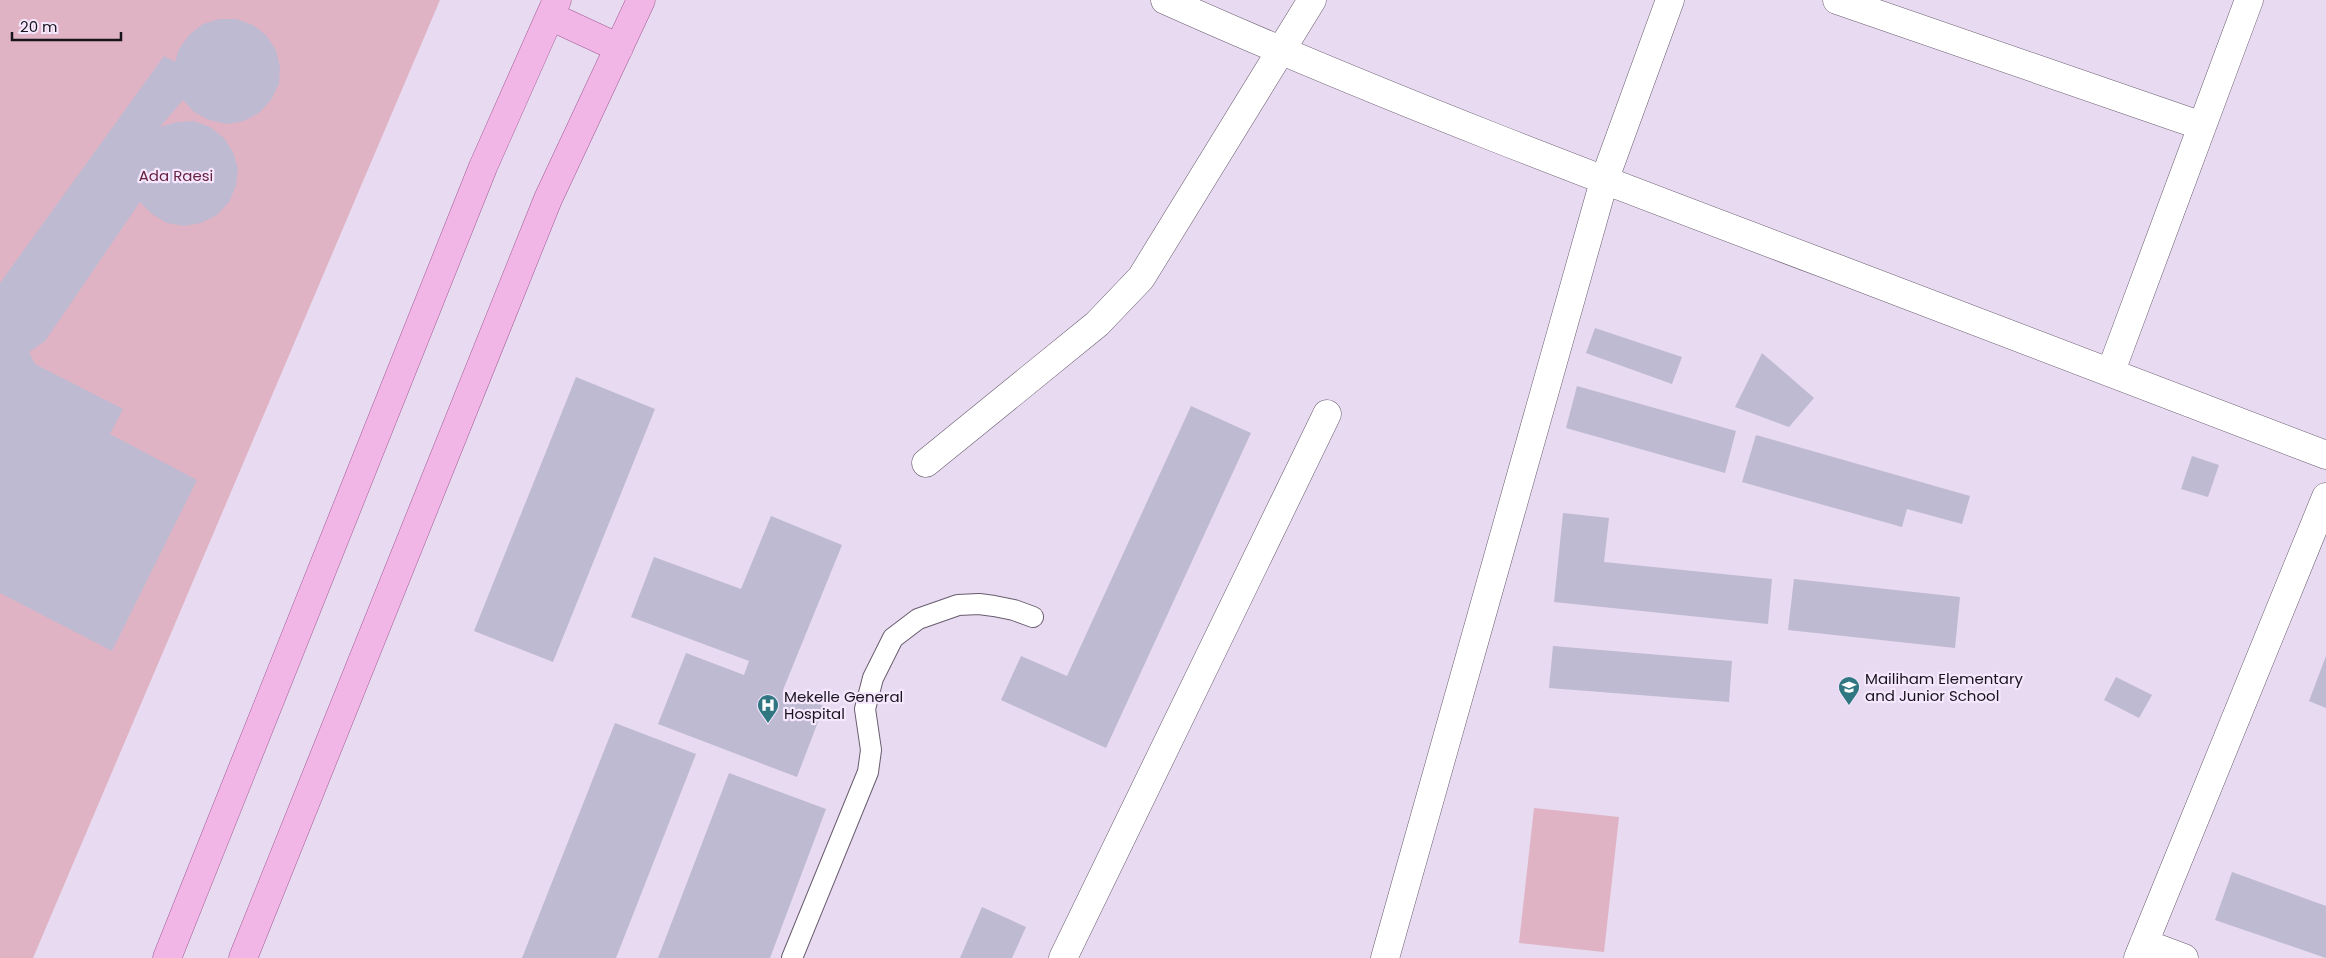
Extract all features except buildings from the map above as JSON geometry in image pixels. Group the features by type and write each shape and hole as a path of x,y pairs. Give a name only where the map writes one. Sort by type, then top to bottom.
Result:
{"main road":[{"path":"243,958 548,199 641,0"},
{"path":"167,958 483,167 553,8 619,48"}],"street":[{"path":"1165,0 1281,52 1604,181 2111,371 2326,455"},
{"path":"926,463 1097,324 1141,278 1312,0"},
{"path":"1391,956 1604,181 1670,0"},
{"path":"1837,0 2202,126"},
{"path":"2111,371 2249,0"},
{"path":"1064,958 1327,414"},
{"path":"2184,958 2141,950 2326,497"}],"lane":[{"path":"792,958 868,772 871,750 865,709 873,678 893,638 918,619 958,605 979,604 994,606 1014,610 1033,617"}],"green space":[{"name":"Ada Raesi","path":"0,0 440,0 33,958 0,958"},
{"path":"1534,808 1619,817 1604,952 1519,943"}],"place":[{"name":"Mailiham Elementary and Junior School","path":"1849,706"},
{"name":"Mekelle General Hospital","path":"768,724"}]}
